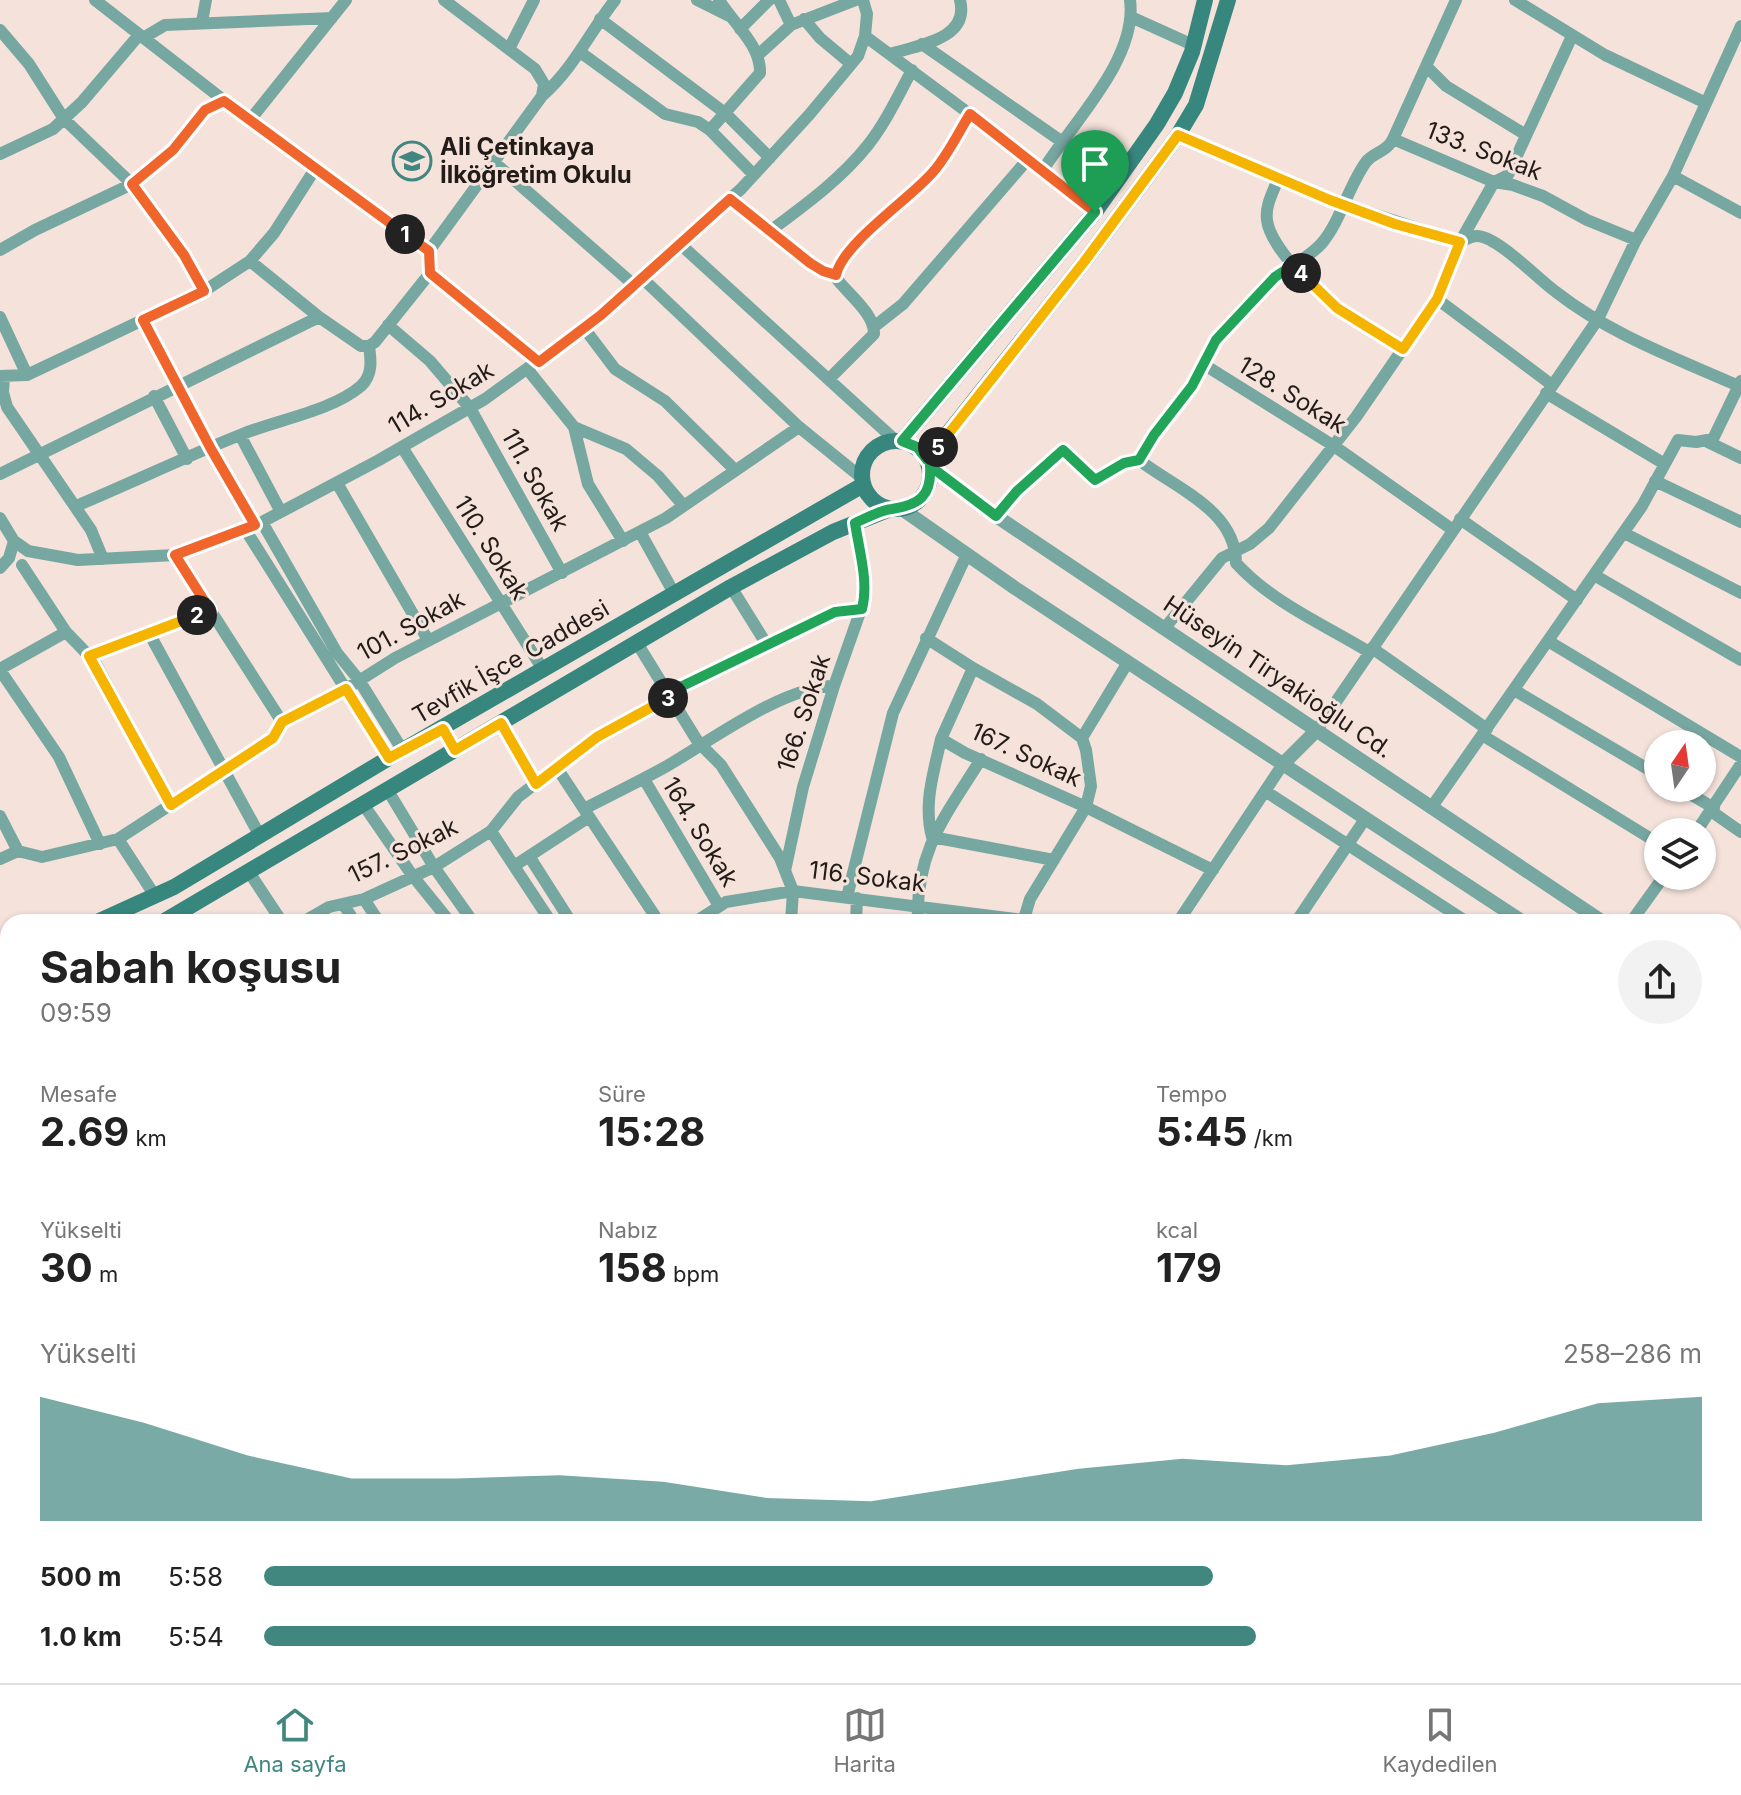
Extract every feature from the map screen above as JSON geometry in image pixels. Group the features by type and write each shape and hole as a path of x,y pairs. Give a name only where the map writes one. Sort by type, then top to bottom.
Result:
{"main road":[{"path":"1205,0 1175,93 1095,212 898,441 884,443 867,457 863,482 874,501 896,509 922,498 931,478 928,463 1178,135 1196,105 1228,0"},
{"name":"Hüseyin Tiryakioğlu Cd.","path":"898,441 917,447 928,463"},
{"name":"Tevfik İşce Caddesi","path":"115,914 155,896 260,836 863,482"},
{"name":"Tevfik İşce Caddesi","path":"177,914 731,587 833,532 896,509"},
{"path":"443,729 455,750"}],"street":[{"path":"95,0 224,101 429,251"},
{"path":"202,22 206,0"},
{"path":"250,120 346,0"},
{"path":"444,0 535,69 544,84 542,96"},
{"path":"509,49 534,0"},
{"path":"250,261 319,317 361,346 375,342 430,273 429,251 542,96 560,81 615,0"},
{"path":"697,0 729,16"},
{"path":"710,130 760,73 761,61 719,0"},
{"path":"740,29 769,0"},
{"path":"779,0 791,25"},
{"path":"758,55 791,25 856,0"},
{"name":"114. Sokak","path":"14,541 28,551 78,560 175,555 281,512 470,408 584,328 754,175 858,56 865,36 867,14 863,0"},
{"path":"890,54 952,32 961,22 963,12 960,0"},
{"path":"1043,170 1117,58 1129,31 1130,0"},
{"path":"1393,139 1456,0"},
{"path":"1515,0 1605,55 1706,103"},
{"path":"1131,17 1193,45"},
{"path":"0,154 53,129 141,37 165,25 332,18"},
{"path":"600,19 725,113 770,158"},
{"path":"804,19 820,38 851,64"},
{"path":"1183,914 1283,764 1316,731 1598,319 1636,240 1673,176 1737,44 1741,26"},
{"path":"1,33 29,64 64,119 132,184 184,255 204,291"},
{"path":"865,36 1095,212"},
{"path":"1164,629 1222,558 1250,544 1269,528 1334,446 1403,349 1437,299 1460,242 1494,182 1508,175 1572,36"},
{"path":"922,44 1061,141"},
{"path":"580,52 665,114 698,122 710,130 754,175"},
{"path":"1426,66 1446,86 1526,135"},
{"path":"770,231 858,158 887,117 912,70"},
{"path":"0,250 132,184 173,150 205,110 224,101"},
{"path":"836,275 840,263 852,247 934,171 970,114"},
{"path":"1178,135 1342,205 1460,242 1474,236 1490,239 1558,294 1598,319 1661,354 1740,384 1713,439 1708,442"},
{"name":"133. Sokak","path":"1203,364 1216,340 1275,277 1322,243 1353,181 1369,158 1390,147 1393,139 1494,182 1543,196 1587,220 1636,240"},
{"path":"875,326 903,304 1028,159"},
{"path":"495,163 638,281 863,482"},
{"path":"103,559 91,530 76,506 4,409 2,377 27,375 204,291 250,261 274,233 315,169"},
{"path":"1673,176 1741,213"},
{"path":"1278,179 1268,203 1267,220 1273,238 1293,265 1337,308 1403,349"},
{"path":"730,199 810,263 836,275 875,326 874,334 829,379"},
{"name":"Hüseyin Tiryakioğlu Cd.","path":"680,244 898,441"},
{"path":"430,273 533,366 574,427 588,484 623,541"},
{"path":"1437,299 1549,389 1663,463"},
{"path":"0,317 27,375"},
{"path":"0,474 319,317"},
{"path":"143,320 211,449 346,689 396,755"},
{"name":"111. Sokak","path":"388,325 430,361 470,408 562,573"},
{"path":"584,328 615,369 665,401 735,470"},
{"path":"76,506 240,435 334,401 361,386 369,375 369,346"},
{"name":"128. Sokak","path":"1139,460 1192,386 1203,364 1577,600"},
{"path":"154,396 187,459"},
{"path":"574,427 626,449 658,476 683,505"},
{"name":"101. Sokak","path":"0,859 18,851 42,857 118,839 273,738 282,722 346,689 428,640 640,532 799,427"},
{"path":"240,435 281,512"},
{"path":"1431,808 1624,533 1678,440 1708,442 1741,458"},
{"name":"110. Sokak","path":"402,447 544,671"},
{"path":"996,516 1017,491 1063,450 1095,480 1124,463 1139,460 1215,513 1230,535 1236,551 1236,563 1257,583 1371,650 1485,732 1644,834"},
{"name":"Hüseyin Tiryakioğlu Cd.","path":"928,463 996,516 1591,914"},
{"path":"1655,481 1741,522"},
{"path":"337,483 428,640"},
{"path":"896,509 1511,914"},
{"path":"0,518 14,541 5,563 22,565 66,632 89,656 171,805"},
{"name":"166. Sokak","path":"785,871 803,787 865,598 855,523"},
{"path":"254,525 337,653 359,680 396,755"},
{"path":"640,532 675,595"},
{"path":"1624,533 1741,593"},
{"path":"22,565 28,551"},
{"path":"855,914 852,897 874,780 893,713 967,554"},
{"path":"175,555 282,722"},
{"path":"1594,575 1741,660"},
{"path":"731,587 767,645"},
{"name":"157. Sokak","path":"317,914 329,907 364,899 434,867 491,831 518,797 597,737 669,695 835,612 862,609"},
{"path":"89,656 210,610"},
{"path":"66,632 0,670 59,757 100,844"},
{"path":"149,633 260,836"},
{"path":"926,638 1037,704 1082,738 1091,786 1086,807 1025,908 1024,914"},
{"path":"1548,641 1741,757"},
{"path":"637,643 702,746 721,765 780,858 793,891 792,914"},
{"path":"1082,738 1128,662"},
{"name":"167. Sokak","path":"973,668 941,739 1213,870"},
{"path":"514,866 586,813 776,702 806,690 834,686"},
{"path":"1514,690 1644,767"},
{"path":"501,723 536,784"},
{"path":"932,837 928,821 928,796 941,739"},
{"path":"918,914 925,858 932,837 981,759"},
{"path":"1706,818 1741,764"},
{"path":"557,768 654,914"},
{"name":"164. Sokak","path":"644,779 719,906"},
{"path":"387,789 434,867 467,914"},
{"path":"1265,791 1450,914"},
{"path":"1700,802 1741,832"},
{"path":"363,804 412,875 444,914"},
{"path":"0,816 18,851"},
{"path":"1305,914 1365,819"},
{"path":"491,831 546,914"},
{"path":"932,837 1054,860"},
{"path":"118,839 155,896"},
{"path":"529,856 566,914"},
{"path":"249,872 277,914"},
{"path":"1637,914 1654,890"},
{"name":"116. Sokak","path":"707,914 726,902 793,891 986,914"},
{"path":"364,899 374,914"},
{"path":"343,904 350,914"}],"place":[{"name":"Ali Çetinkaya İlköğretim Okulu","path":"412,161"}],"route":[{"path":"224,101 429,251 430,273 539,362 601,315 730,199 810,263 836,275 840,263 852,247 934,171 970,114 1095,212 902,441 917,447 927,460 1084,262 1178,135 1330,200 1395,224 1460,242 1437,299 1403,349 1337,308 1293,265 1275,277 1216,340 1192,386 1139,460 1124,463 1095,480 1063,450 1017,491 996,516 930,466 931,478 922,498 902,509 890,509 855,523 863,573 865,598 862,609 835,612 668,693 670,697 597,737 536,784 501,723 455,750 443,729 389,758 346,689 282,722 273,738 171,805 89,656 210,610 175,555 255,525 143,320 204,291 184,255 132,184 173,150 205,110 217,104 224,101"}]}
